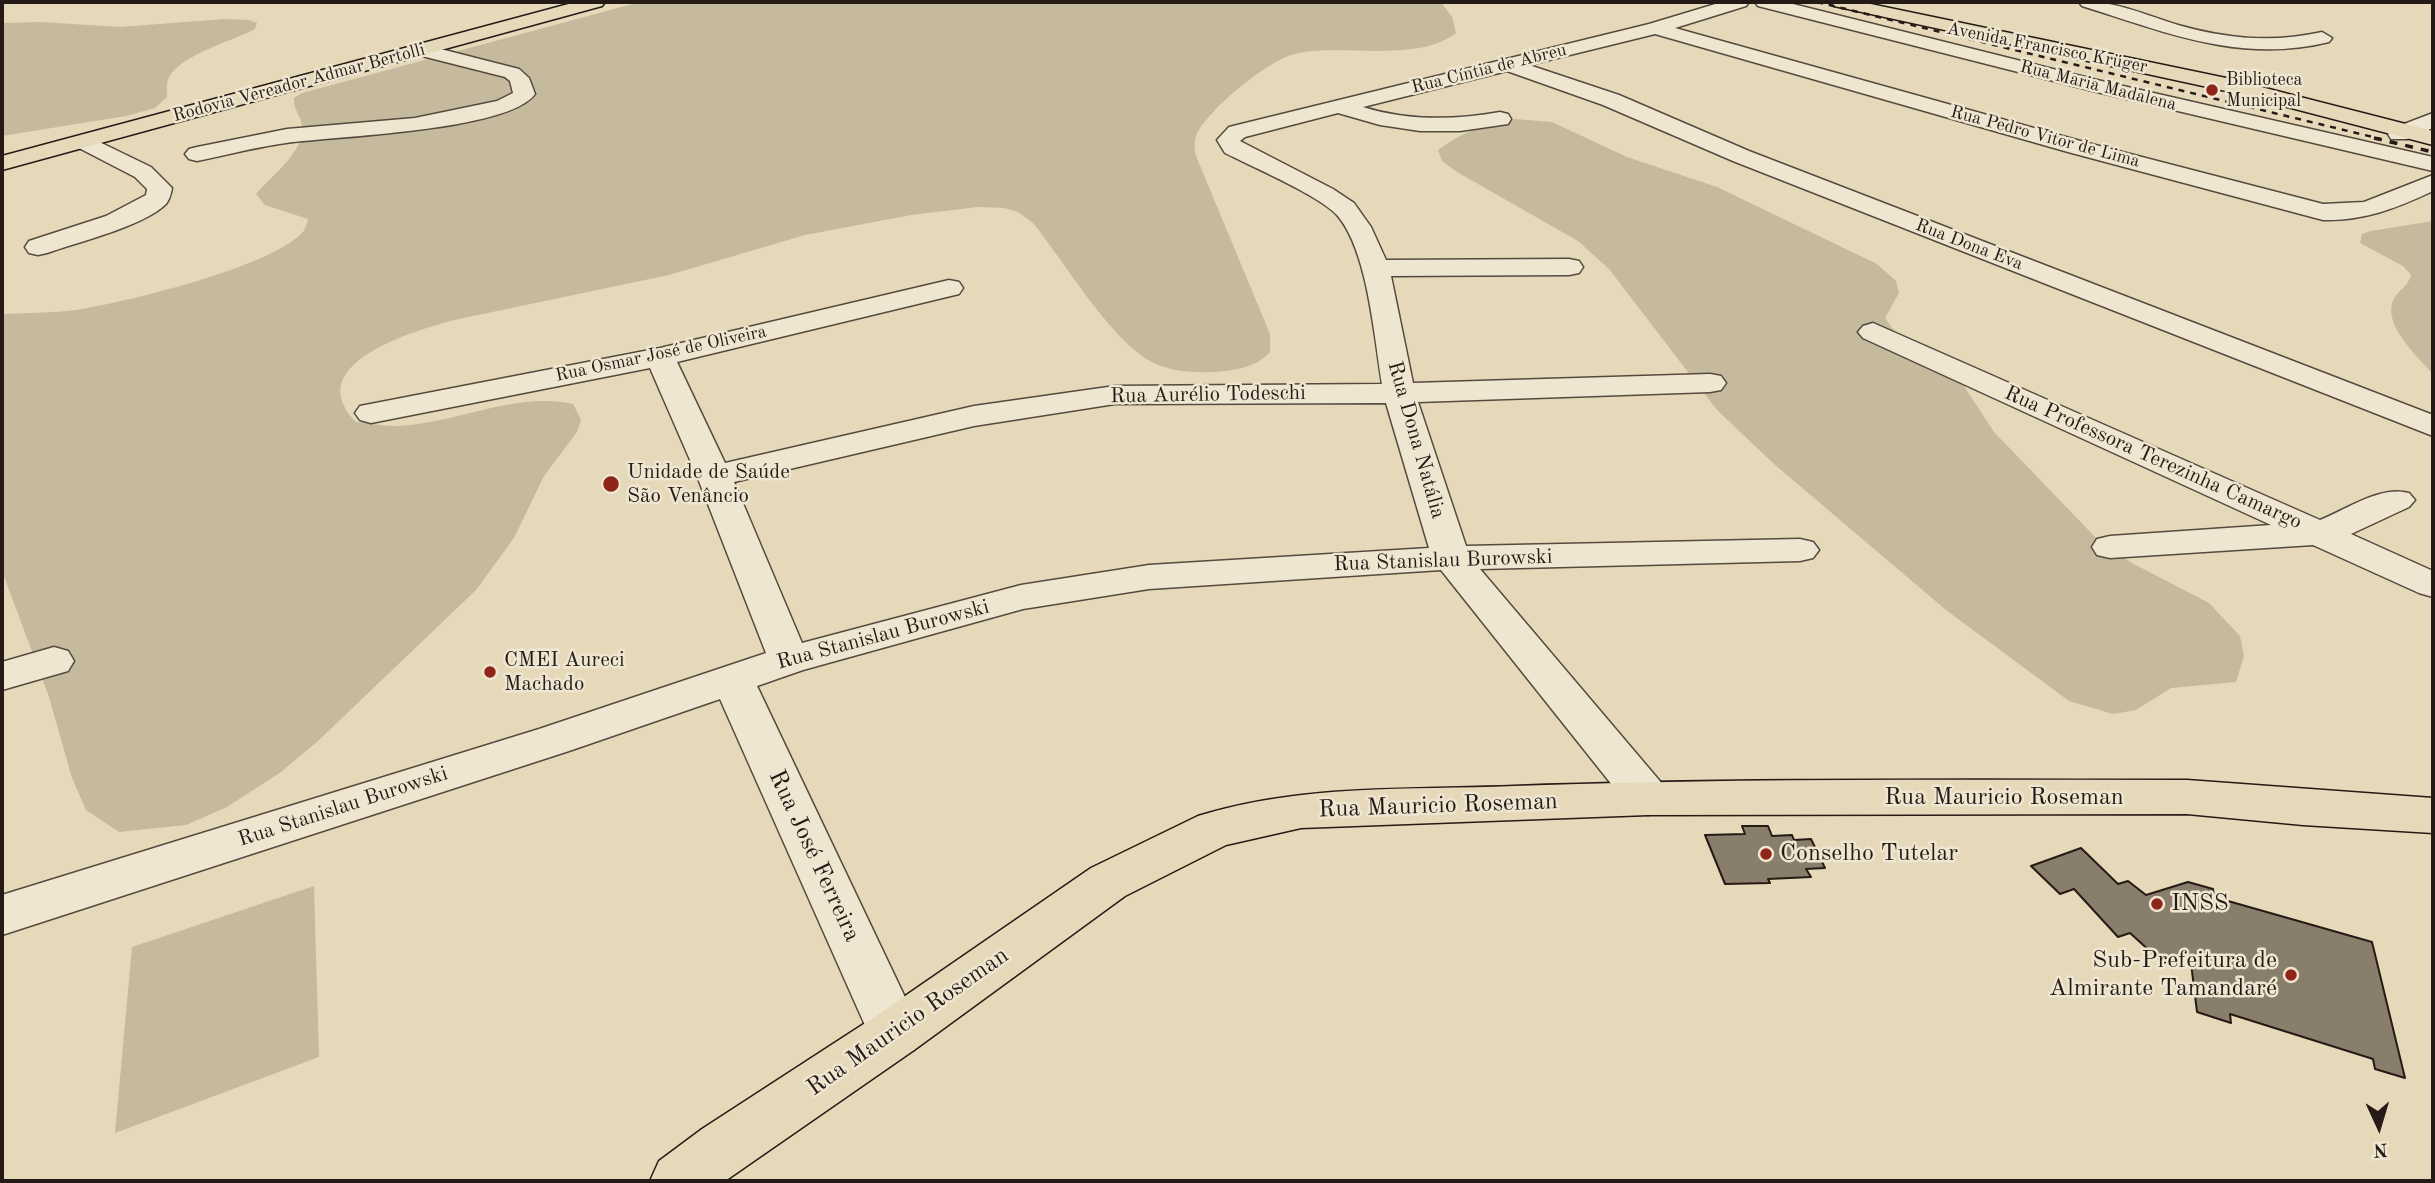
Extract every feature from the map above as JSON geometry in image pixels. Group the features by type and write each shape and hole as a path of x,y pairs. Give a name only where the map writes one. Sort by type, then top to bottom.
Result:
{"main road":[{"name":"Rodovia Vereador Admar Bertolli","path":"2,163 596,2"},
{"name":"Avenida Francisco Krüger","path":"1840,2 1955,30 2157,69 2433,140"},
{"name":"Rua Mauricio Roseman","path":"680,1181 722,1148 895,1033 1108,882 1214,829 1301,811 1648,798 2187,797 2433,816"},
{"name":"Rua Mauricio Roseman","path":"2303,808 2433,835"}],"street":[{"name":"Rua Cíntia de Abreu","path":"1237,132 1655,28 1740,2"},
{"name":"Rua Maria Madalena","path":"1764,2 2197,110 2433,164"},
{"path":"2088,2 2194,34 2271,47 2301,45 2322,38"},
{"name":"Rua Pedro Vitor de Lima","path":"1655,28 2076,147 2323,212 2348,214 2366,211 2433,182"},
{"path":"197,154 287,136 415,125 503,106 519,100 524,94 519,78 512,73 421,50"},
{"name":"Rua Dona Eva","path":"1506,64 1611,100 1741,156 2433,426"},
{"path":"1339,106 1382,120 1431,126 1469,125 1500,119"},
{"path":"2402,132 2433,120"},
{"name":"Rua Dona Natália","path":"1237,132 1228,140 1233,148 1324,194 1345,208 1358,227 1376,268 1399,393 1451,558 1648,798"},
{"path":"38,247 115,221 157,199 160,188 143,172 85,142"},
{"path":"1376,268 1569,267"},
{"name":"Rua Osmar José de Oliveira","path":"371,414 660,357 949,288"},
{"name":"Rua Professora Terezinha Camargo","path":"1873,332 2433,585"},
{"path":"660,357 714,476 789,660"},
{"name":"Rua Aurélio Todeschi","path":"714,476 974,415 1115,395 1399,393 1710,383"},
{"path":"2110,547 2322,533 2397,500"},
{"name":"Rua Stanislau Burowski","path":"2,915 542,744 789,660 1021,597 1149,577 1451,558 1800,550"},
{"path":"2,676 54,661"},
{"name":"Rua José Ferreira","path":"733,678 895,1033"}],"shaded area":[{"path":"640,2 1441,2 1452,17 1456,33 1421,48 1317,51 1289,56 1242,85 1215,110 1198,131 1195,142 1196,156 1270,334 1270,352 1246,367 1216,372 1192,372 1167,368 1152,362 1120,337 1033,223 1018,212 1004,208 978,207 911,215 805,235 669,275 454,320 414,332 369,353 351,367 342,383 342,401 356,422 389,426 416,424 506,405 551,401 573,404 581,420 577,432 544,476 514,538 476,590 318,741 281,772 227,807 186,825 119,832 86,810 72,778 49,697 2,571 2,314 76,310 128,300 229,271 285,246 302,233 308,219 265,205 256,194 299,144 302,125 294,98 302,93"},
{"path":"224,19 257,23 255,29 193,56 173,71 168,80 167,97 155,108 126,116 2,136 2,23 41,22 120,27"},
{"path":"1515,119 1552,122 1627,157 1717,187 1877,264 1896,281 1899,293 1885,318 1900,339 1962,383 1994,432 2098,540 2132,563 2209,603 2240,636 2244,656 2236,682 2171,688 2136,710 2113,714 2069,701 1946,610 1774,464 1717,410 1609,269 1578,241 1442,161 1438,150 1456,138 1484,126"},
{"path":"2433,221 2433,374 2402,338 2392,317 2391,307 2395,297 2411,275 2403,266 2360,243 2362,234 2371,231"},
{"path":"314,886 319,1057 115,1133 132,947"}],"building":[{"name":"Conselho Tutelar","path":"1742,826 1768,826 1772,836 1792,835 1794,840 1811,839 1825,868 1806,869 1811,877 1768,879 1770,883 1725,884 1705,835 1745,834"},
{"name":"Sub-Prefeitura de Almirante Tamandaré","path":"2081,848 2118,884 2128,881 2146,895 2188,882 2213,889 2214,897 2372,942 2405,1078 2375,1069 2373,1059 2230,1014 2231,1023 2197,1012 2190,955 2163,963 2130,933 2118,937 2074,889 2060,894 2031,866"}],"railway":[{"path":"1817,2 2381,139"},
{"path":"2374,138 2433,152"}],"place":[{"name":"Biblioteca Municipal","path":"2212,90"},
{"name":"Unidade de Saúde São Venâncio","path":"611,484"},
{"name":"CMEI Aureci Machado","path":"490,672"},
{"name":"Conselho Tutelar","path":"1766,854"},
{"name":"INSS","path":"2157,904"},
{"name":"Sub-Prefeitura de Almirante Tamandaré","path":"2291,975"}]}
